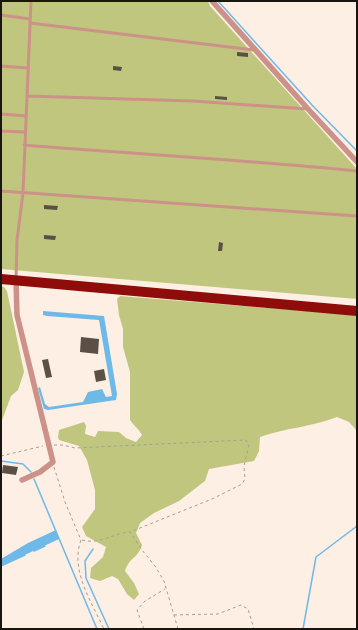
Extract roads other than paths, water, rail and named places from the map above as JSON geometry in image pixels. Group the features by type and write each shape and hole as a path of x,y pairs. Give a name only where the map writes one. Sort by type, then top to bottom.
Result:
{"highway":[{"path":"1,279 357,311"}],"street":[{"path":"212,1 308,110 357,162"},
{"path":"16,280 17,315 53,462 40,472 22,480"}],"lane":[{"path":"16,280 17,240 23,194 27,68 31,1"},
{"path":"1,15 30,19"},
{"path":"30,23 183,40 254,50"},
{"path":"1,66 27,68"},
{"path":"27,96 193,101 308,110"},
{"path":"1,114 26,116"},
{"path":"1,131 25,132"},
{"path":"24,145 159,156 262,162 357,171"},
{"path":"1,192 49,194 357,216"}],"water":[{"path":"43,311 104,316 117,394 116,400 48,410 44,409 38,388 40,387 45,404 49,407 83,402 88,392 102,389 106,397 112,396 99,320 47,316 43,315"},
{"path":"56,530 59,539 1,566 1,559 28,543"}],"waterway":[{"path":"218,1 312,105 357,151"},
{"path":"1,461 23,464 31,472"},
{"path":"34,479 97,629"},
{"path":"303,629 316,557 357,526"},
{"path":"34,551 45,546"},
{"path":"93,549 85,561 86,578 109,629"},
{"path":"1,566 25,555"}]}
